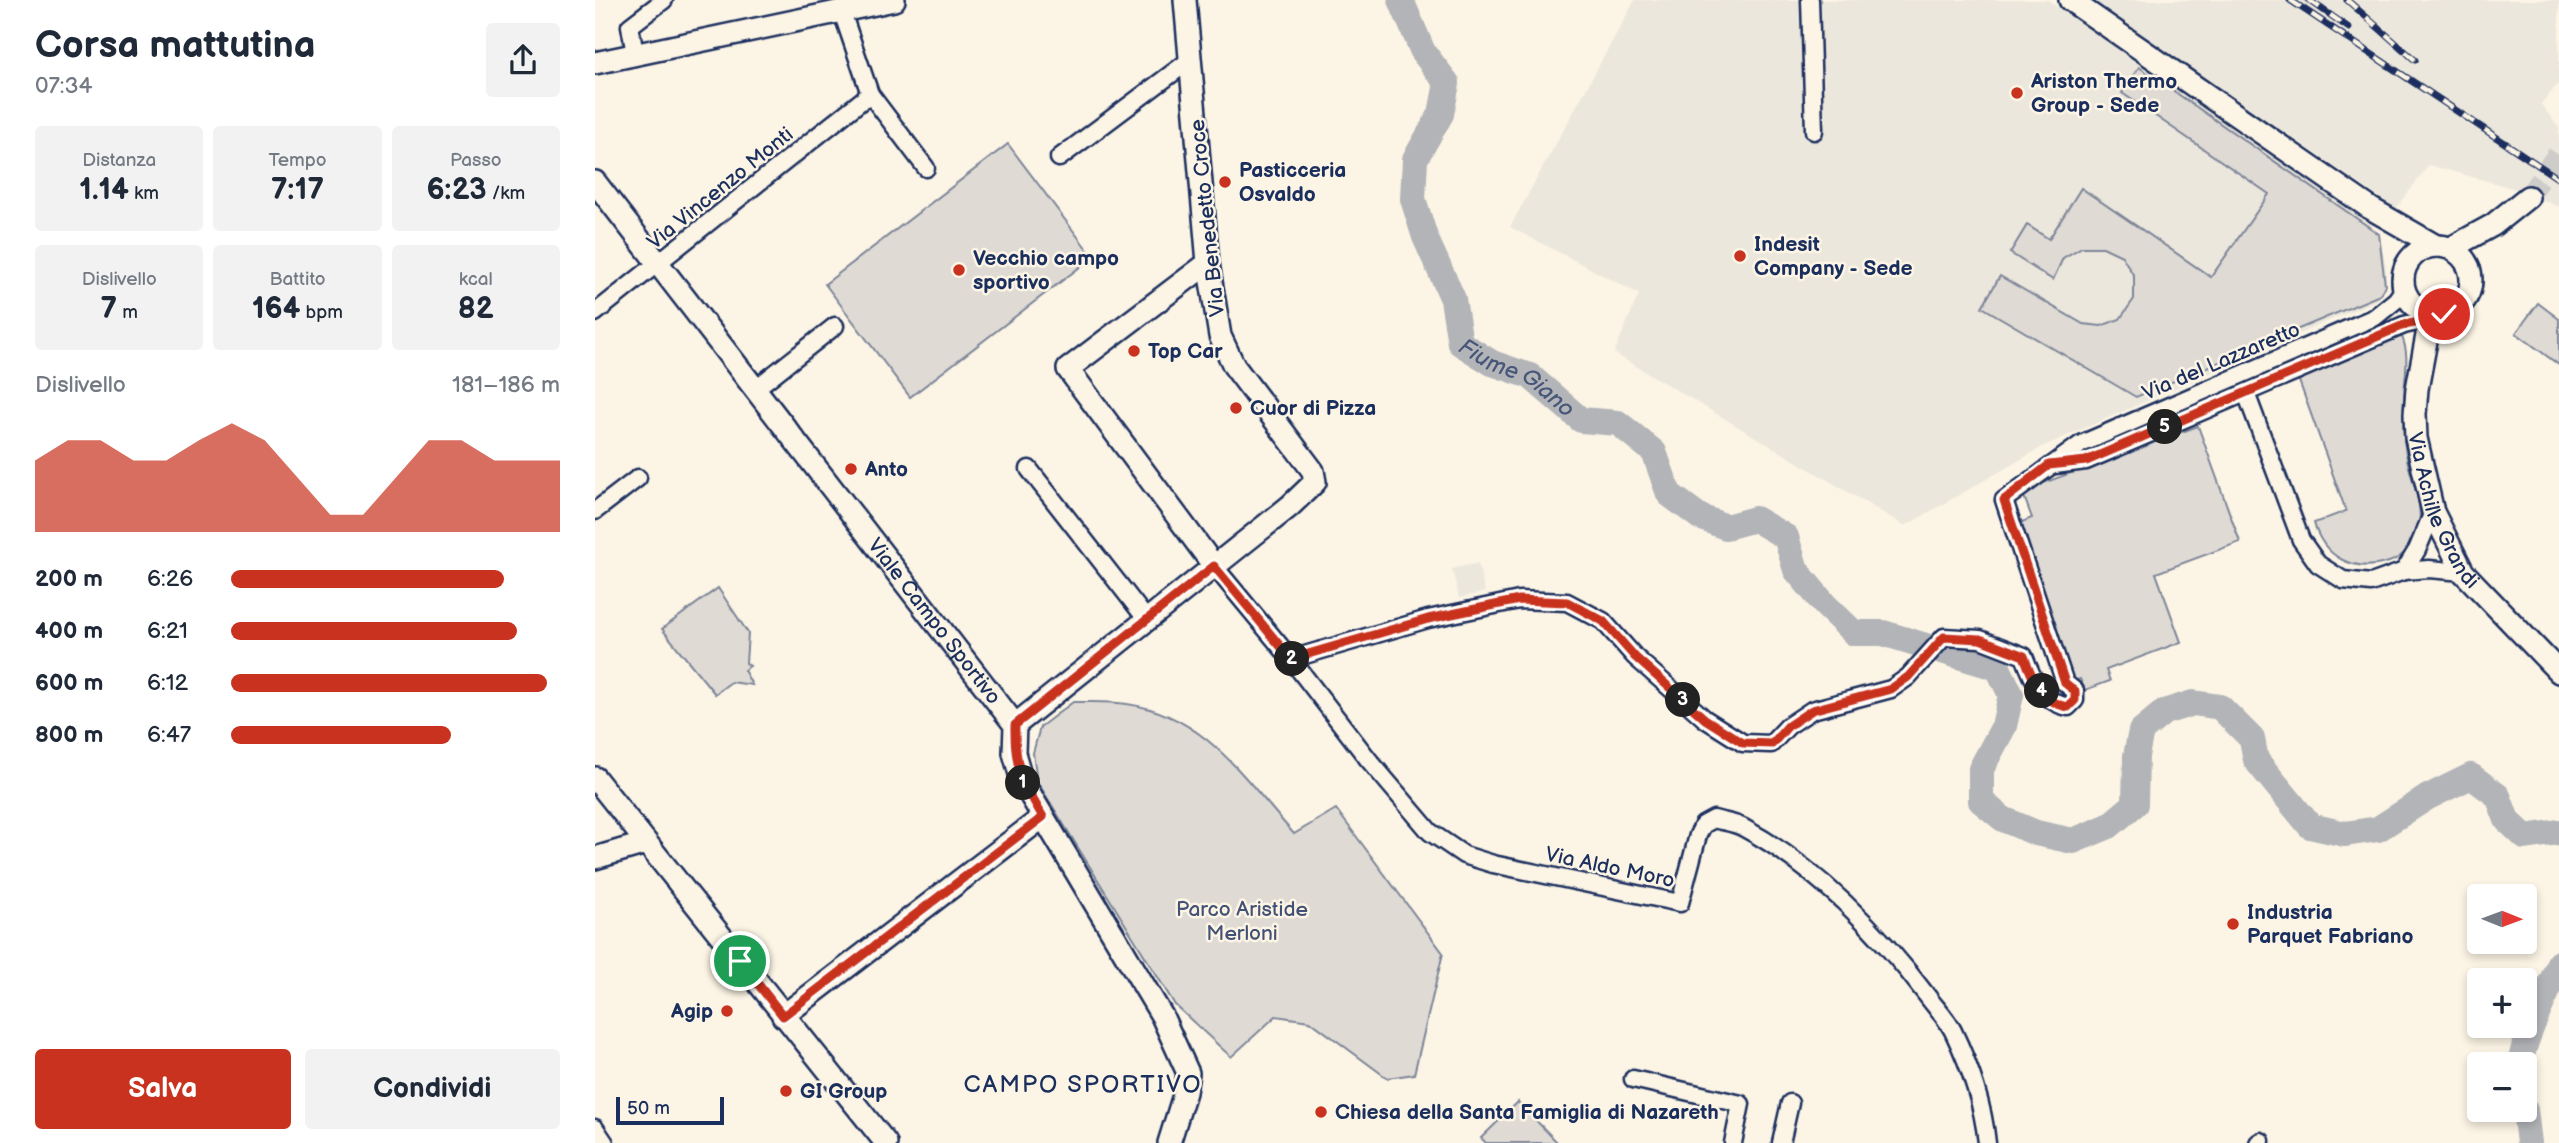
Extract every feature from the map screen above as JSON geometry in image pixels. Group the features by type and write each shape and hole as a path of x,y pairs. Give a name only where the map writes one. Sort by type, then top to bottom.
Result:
{"street":[{"path":"635,54 630,26 664,0"},
{"path":"595,63 894,0"},
{"name":"Via Benedetto Croce","path":"1015,725 1311,487 1315,476 1234,366 1220,336 1208,264 1185,0"},
{"path":"1810,0 1814,131"},
{"path":"2070,0 2371,208 2443,247 2466,262 2471,282 2464,301 2451,312 2431,317 2414,306 2404,289 2404,272 2414,254 2424,248 2443,247 2493,225 2528,197"},
{"path":"842,12 870,94 926,167"},
{"path":"1059,158 1190,60"},
{"name":"Via Vincenzo Monti","path":"595,313 870,94"},
{"name":"Viale Campo Sportivo","path":"595,182 1015,725 1014,753 1022,781 1162,1016 1188,1073 1169,1143"},
{"path":"2371,208 2400,239 2409,261"},
{"path":"1208,264 1068,369 1214,566"},
{"name":"Via del Lazzaretto","path":"1291,659 1428,619 1519,600 1567,602 1603,621 1635,657 1705,719 1743,743 1772,744 1788,726 1812,710 1891,689 1908,677 1944,637 1980,639 2024,656 2043,694 2058,705 2068,707 2075,700 2075,691 2065,683 2004,500 2081,444 2375,317 2396,300 2404,289"},
{"name":"Via del Lazzaretto","path":"2049,465 2086,461 2404,325 2431,317"},
{"name":"Via Achille Grandi","path":"2431,317 2415,414 2416,438 2433,512 2463,572 2559,671"},
{"path":"755,389 835,326"},
{"name":"Via del Lazzaretto","path":"2246,394 2301,540 2318,564 2343,580 2371,583 2404,571 2429,569 2463,572"},
{"path":"1029,469 1147,620"},
{"path":"595,511 638,478"},
{"path":"2404,571 2417,550 2433,512"},
{"name":"Via Aldo Moro","path":"1214,566 1291,659 1368,759 1430,832 1464,855 1493,864 1680,903 1698,835 1703,825 1714,819 1742,826 1795,861 1887,946 1952,1029 1984,1116 1987,1143"},
{"path":"595,778 886,1143"},
{"path":"783,1016 1043,817"},
{"path":"595,858 646,843"},
{"path":"1633,1079 1741,1104 1733,1143"},
{"path":"1781,1143 1790,1102"},
{"path":"595,1128 605,1143"}],"shaded area":[{"path":"1635,0 2048,0 2373,226 2380,238 2386,268 2386,288 2379,299 2044,446 1905,526 1614,353 1639,294 1510,227"},
{"path":"2093,0 2559,0 2559,83 2541,104 2559,128 2559,207 2516,189 2429,165 2396,209"},
{"path":"1478,563 1485,592 1459,598 1452,569"}],"green space":[{"path":"2139,67 2379,234 2385,285 2380,295 2136,397 1982,307 2000,276 2083,324 2101,326 2120,319 2134,299 2134,276 2122,256 2103,247 2082,247 2063,258 2053,280 2010,253 2027,225 2049,239 2081,188 2211,277 2269,194 2122,93"},
{"name":"Vecchio campo sportivo","path":"1008,144 1093,257 910,397 825,284"},
{"path":"2538,303 2559,319 2559,365 2516,333"},
{"path":"2401,335 2406,350 2404,435 2419,503 2419,525 2411,545 2398,558 2376,565 2353,564 2333,554 2325,545 2314,523 2346,511 2298,378"},
{"path":"2198,426 2240,542 2156,573 2181,642 2106,670 2110,681 2085,690 2080,679 2071,682 2014,525 2032,518 2022,491"},
{"path":"718,588 748,633 746,663 750,666 744,670 752,685 731,682 715,694 662,629"},
{"name":"Parco Aristide Merloni","path":"1073,702 1127,704 1180,721 1222,753 1294,834 1336,809 1443,953 1414,1074 1387,1078 1310,1021 1276,1016 1231,1057 1175,1005 1037,781 1033,753 1040,727"},
{"path":"1518,1102 1558,1143 1486,1143 1481,1138"}],"waterway":[{"name":"Fiume Giano","path":"1401,0 1423,52 1447,83 1441,114 1415,159 1413,199 1425,237 1453,299 1460,343 1492,363 1530,376 1581,420 1618,423 1654,452 1669,494 1700,517 1726,527 1755,519 1786,537 1796,570 1825,605 1854,633 1883,633 1998,668 2011,695 2004,726 1981,769 1981,801 2003,819 2036,833 2073,841 2109,826 2135,804 2136,756 2141,731 2164,712 2193,703 2220,707 2252,739 2256,760 2310,826 2345,834 2378,829 2428,797 2471,776 2498,796 2507,820 2525,837 2559,832"},
{"name":"Fiume Giano","path":"2523,1052 2559,963"},
{"name":"Fiume Giano","path":"2526,1122 2529,1143"}],"tunnel":[{"path":"2528,197 2559,152"}],"railway":[{"path":"2290,0 2559,179"},
{"path":"2309,0 2349,28"},
{"path":"2347,0 2415,60"}],"place":[{"name":"Ariston Thermo Group - Sede","path":"2017,93"},
{"name":"Pasticceria Osvaldo","path":"1225,182"},
{"name":"Indesit Company - Sede","path":"1740,256"},
{"name":"Vecchio campo sportivo","path":"959,270"},
{"name":"Top Car","path":"1134,351"},
{"name":"Cuor di Pizza","path":"1236,408"},
{"name":"Anto","path":"851,469"},
{"name":"Industria Parquet Fabriano","path":"2233,924"},
{"name":"Agip","path":"727,1011"},
{"name":"GI Group","path":"786,1091"},
{"name":"Chiesa della Santa Famiglia di Nazareth","path":"1321,1112"}],"district":[{"name":"CAMPO SPORTIVO","path":"1083,1084"}],"route":[{"path":"740,961 783,1016 1043,817 1022,781 1014,753 1015,725 1214,566 1291,659 1428,619 1519,600 1567,602 1603,621 1635,657 1705,719 1743,743 1772,744 1788,726 1812,710 1891,689 1908,677 1944,637 1980,639 2024,656 2043,694 2058,705 2068,707 2075,700 2075,691 2065,683 2004,500 2049,465 2086,461 2404,325 2430,320 2431,314 2444,314"}]}
